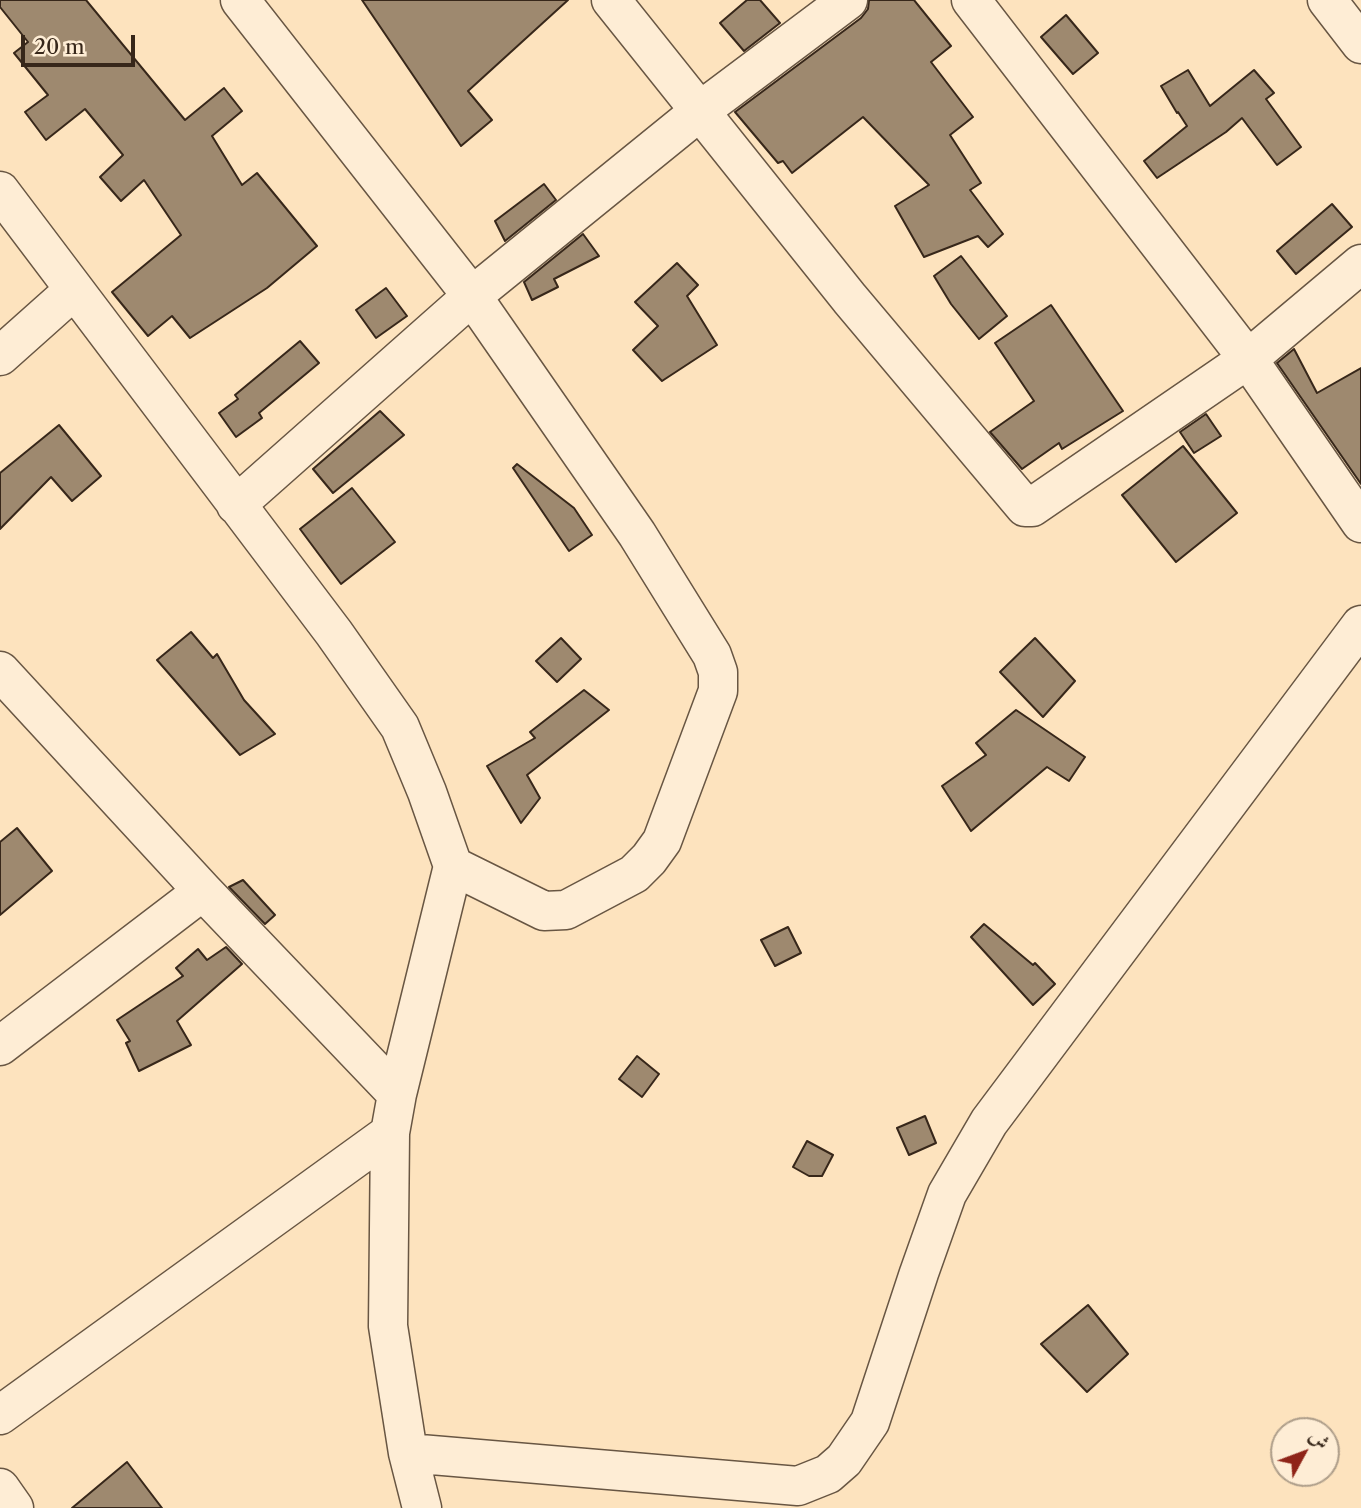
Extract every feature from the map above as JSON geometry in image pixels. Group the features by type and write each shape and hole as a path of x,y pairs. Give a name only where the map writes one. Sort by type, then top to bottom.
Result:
{"street":[{"path":"240,0 472,296 637,534 712,655 718,672 718,691 662,841 634,874 565,910 544,911 453,866"},
{"path":"611,0 850,299 1025,507 1032,507 1248,359 1361,264"},
{"path":"236,505 472,296 700,111 848,0"},
{"path":"971,0 1248,359 1361,523"},
{"path":"1327,0 1361,44"},
{"path":"0,191 334,633 400,726 428,792 453,866 397,1094 390,1133 388,1326 408,1453 422,1508"},
{"path":"0,356 74,290"},
{"path":"408,1453 798,1486 828,1474 844,1460 870,1422 947,1194 989,1122 1361,625"},
{"path":"0,671 203,891 397,1094"},
{"path":"0,1046 203,891"},
{"path":"0,1415 390,1133"},
{"path":"0,1488 14,1508"}],"building":[{"path":"0,0 86,0 185,120 224,88 242,111 212,136 242,185 257,173 317,246 267,288 190,338 172,316 148,336 112,292 181,235 144,180 121,201 100,177 123,155 85,109 46,140 25,112 48,95 14,53 28,42 0,7"},
{"path":"362,0 568,0 468,91 492,120 461,146"},
{"path":"747,0 760,0 780,23 744,51 720,23"},
{"path":"869,0 914,0 951,46 931,62 973,117 950,135 981,183 970,190 1003,234 988,247 978,236 924,257 895,206 929,185 863,117 792,173 783,161 778,163 735,112 861,18 868,9"},
{"path":"1066,15 1098,53 1073,74 1041,37"},
{"path":"1188,70 1210,106 1254,70 1274,93 1266,99 1301,147 1277,165 1242,118 1226,132 1157,178 1144,161 1187,126 1161,86"},
{"path":"544,184 556,200 505,241 495,221"},
{"path":"1332,204 1352,227 1296,274 1277,251"},
{"path":"583,234 599,256 554,279 558,287 532,300 524,282"},
{"path":"961,256 1007,316 979,339 951,304 934,276"},
{"path":"677,263 698,285 687,296 717,345 662,381 633,350 658,326 635,302"},
{"path":"386,288 407,316 376,338 356,310"},
{"path":"1051,305 1123,411 1062,449 1059,443 1022,469 990,432 1034,401 995,343"},
{"path":"300,341 319,363 259,413 262,418 236,437 219,413 238,399 235,395"},
{"path":"1294,349 1317,393 1361,368 1361,484 1277,363"},
{"path":"380,411 404,435 333,493 313,469"},
{"path":"1206,414 1221,436 1194,453 1180,432"},
{"path":"59,425 101,476 72,501 51,477 0,529 0,473"},
{"path":"1183,446 1237,513 1176,562 1122,495"},
{"path":"517,464 574,508 592,535 569,551 513,468"},
{"path":"352,488 395,542 341,584 300,529"},
{"path":"191,632 213,658 217,654 244,700 275,734 240,755 157,660"},
{"path":"561,638 581,659 557,682 536,661"},
{"path":"1035,638 1075,681 1043,717 1000,672"},
{"path":"584,690 609,710 527,775 540,798 521,823 487,766 535,738 530,732"},
{"path":"1016,710 1085,757 1069,781 1047,767 971,831 942,786 986,755 976,743"},
{"path":"17,828 52,871 0,915 0,842"},
{"path":"243,880 275,915 265,924 229,887"},
{"path":"984,924 1033,965 1035,963 1055,984 1033,1005 971,937"},
{"path":"788,927 801,953 775,966 761,940"},
{"path":"226,947 242,964 177,1021 191,1045 139,1071 126,1043 130,1041 117,1020 183,976 176,968 198,949 207,960"},
{"path":"637,1056 659,1074 642,1097 619,1079"},
{"path":"925,1116 936,1143 909,1155 897,1128"},
{"path":"807,1141 833,1155 822,1176 809,1176 793,1167"},
{"path":"1088,1305 1128,1354 1087,1392 1041,1344"},
{"path":"127,1462 162,1508 72,1508"}]}
